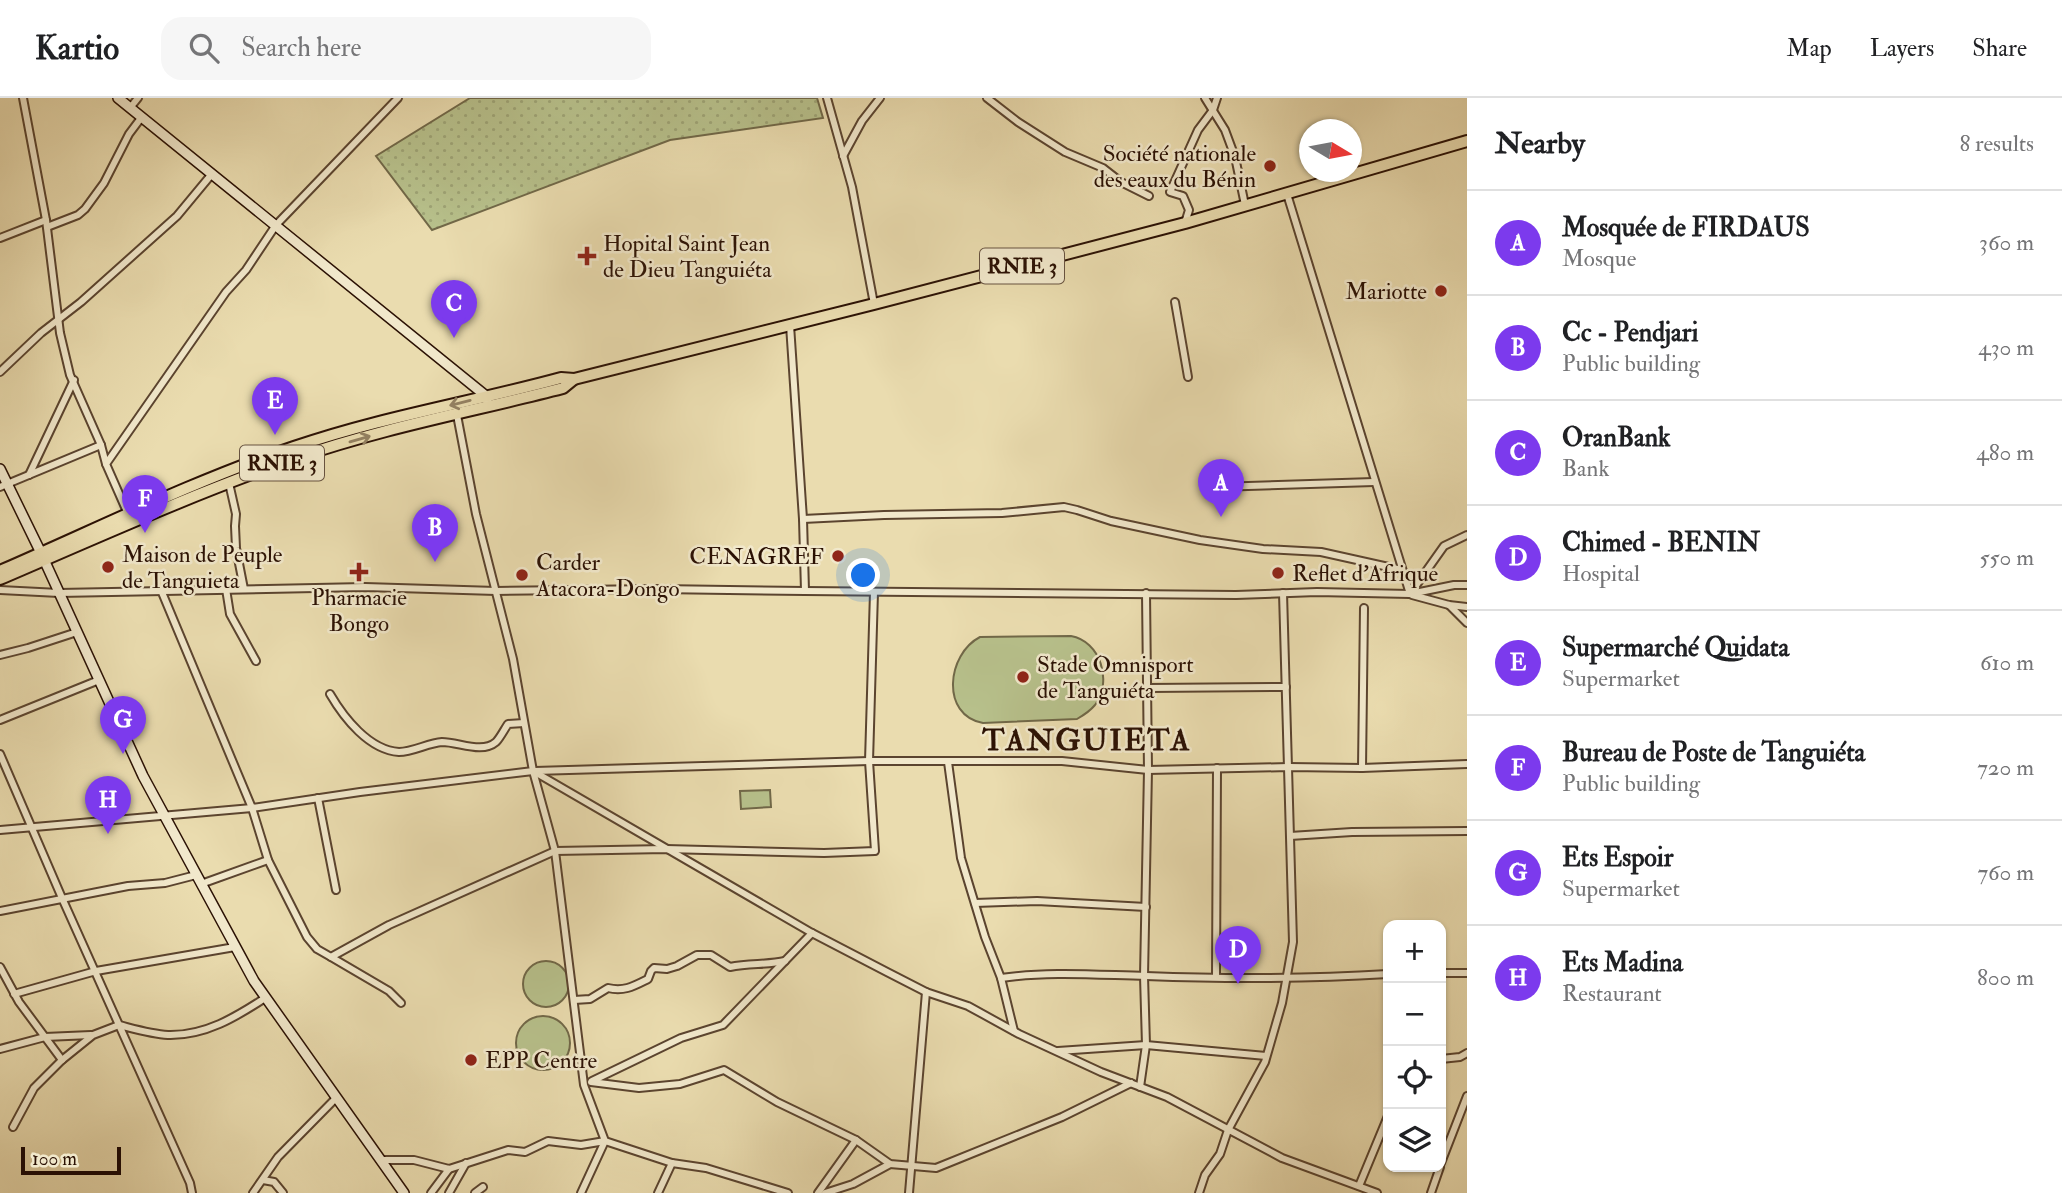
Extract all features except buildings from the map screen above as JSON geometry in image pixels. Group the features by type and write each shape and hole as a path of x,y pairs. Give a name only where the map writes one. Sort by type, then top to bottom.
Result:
{"highway":[{"name":"RNIE 3","path":"0,571 229,483 342,431 563,388 574,379 1185,223 1467,141"},
{"name":"RNIE 3","path":"0,579 128,514 295,452 457,415 487,402"}],"street":[{"path":"23,98 46,223 60,333 70,375 128,514"},
{"path":"118,98 276,225 487,402"},
{"path":"130,108 138,98"},
{"path":"106,464 276,225 398,98"},
{"path":"827,98 852,187 874,304"},
{"path":"843,156 862,121 880,98"},
{"path":"987,98 1065,152 1103,168 1121,182 1149,195"},
{"path":"1206,98 1225,130 1235,158 1245,205"},
{"path":"1185,223 1189,210 1183,195 1170,192 1198,130 1213,110 1217,98"},
{"path":"0,238 78,215 85,209 104,183 129,134 141,117"},
{"path":"0,372 177,216 211,175"},
{"path":"1287,194 1410,594"},
{"path":"1175,302 1188,377"},
{"path":"790,324 805,592"},
{"path":"29,475 74,380"},
{"path":"457,415 476,514 513,659 533,771 555,851 574,1000 588,1083 605,1141 581,1193"},
{"path":"4,485 101,445"},
{"path":"0,470 4,485 43,556 143,776 235,947 265,998 404,1193"},
{"path":"1216,486 1374,482"},
{"path":"229,483 236,514 236,548 244,589"},
{"path":"803,519 1002,513 1064,508 1200,540 1263,549 1321,552 1402,570"},
{"path":"1410,594 1444,546 1467,535"},
{"path":"0,590 59,593 365,587 496,591 658,589 1236,595 1317,592 1410,594 1467,585"},
{"path":"226,589 230,614 256,661"},
{"path":"161,590 252,808 268,860 307,937 317,949 389,991 401,1003"},
{"path":"331,957 389,925 555,851 875,851 869,761 874,592"},
{"path":"1140,1087 1146,1045 1146,593"},
{"path":"1199,1193 1205,1175 1220,1154 1228,1130 1266,1056 1282,1003 1293,942 1283,593"},
{"path":"1410,594 1467,607"},
{"path":"1449,605 1467,623"},
{"path":"1363,768 1364,608"},
{"path":"0,656 77,632"},
{"path":"0,720 99,680"},
{"path":"1148,688 1286,687"},
{"path":"330,694 337,706 374,744 400,752 439,742 484,748 496,742 508,724 524,723"},
{"path":"0,754 62,898 154,1098 192,1193"},
{"path":"0,831 252,808 533,771 869,761 1062,761 1148,769 1363,768 1467,764"},
{"path":"948,762 961,858 1001,978 1014,1031"},
{"path":"1216,977 1217,768"},
{"path":"533,771 812,933 926,992 968,1006 1056,1051 1167,1097 1282,1158 1377,1193"},
{"path":"318,798 336,890"},
{"path":"1290,836 1352,832 1467,831"},
{"path":"0,911 128,886 199,879 268,860"},
{"path":"975,903 1037,901 1146,907"},
{"path":"588,1083 681,1038 723,1025 812,933"},
{"path":"15,994 96,971 235,947"},
{"path":"574,1000 590,999 608,988 626,989 648,979 654,968 677,966 697,955 711,955 730,967 786,961"},
{"path":"0,967 15,994 62,1060"},
{"path":"1446,973 1467,973"},
{"path":"1001,978 1019,975 1086,974 1286,978 1383,974"},
{"path":"909,1193 926,992"},
{"path":"0,1049 45,1037 93,1035 120,1025 155,1034 201,1032 239,1016 265,998"},
{"path":"13,1126 34,1088 62,1060 93,1035"},
{"path":"1056,1051 1146,1045 1266,1056"},
{"path":"1446,1058 1460,1057 1467,1053"},
{"path":"588,1083 639,1088 680,1084 724,1070 777,1102 856,1140 890,1164 936,1168 1062,1117 1131,1083"},
{"path":"1446,1150 1467,1096"},
{"path":"253,1193 278,1157 335,1098"},
{"path":"1359,1186 1383,1128"},
{"path":"818,1193 856,1140"},
{"path":"431,1193 449,1169 508,1150 525,1152 548,1141 581,1144 605,1141 672,1163 706,1167 788,1193"},
{"path":"380,1160 414,1160 449,1169"},
{"path":"449,1193 466,1163"},
{"path":"658,1193 672,1163"},
{"path":"825,1193 853,1184 890,1164"},
{"path":"1431,1193 1438,1172"},
{"path":"263,1180 274,1182 282,1193"},
{"path":"475,1193 483,1187"}],"green space":[{"path":"470,98 817,98 823,118 670,140 432,230 376,156"},
{"path":"1071,636 1090,646 1101,663 1103,674 1103,685 1095,705 1082,716 1077,719 983,723 969,718 960,709 954,697 955,670 960,656 980,637"},
{"path":"770,790 771,807 741,809 740,791"},
{"path":"546,961 562,968 569,984 562,1000 546,1007 530,1000 523,984 530,968"},
{"path":"543,1016 562,1024 570,1043 562,1062 543,1070 524,1062 516,1043 524,1024"}],"place":[{"name":"Société nationale des eaux du Bénin","path":"1270,166"},
{"name":"Hopital Saint Jean de Dieu Tanguiéta","path":"587,256"},
{"name":"Mariotte","path":"1441,291"},
{"name":"OranBank","path":"454,338"},
{"name":"Supermarché Quidata","path":"275,435"},
{"name":"Mosquée de FIRDAUS","path":"1221,517"},
{"name":"Bureau de Poste de Tanguiéta","path":"145,533"},
{"name":"CENAGREF","path":"838,556"},
{"name":"Cc - Pendjari","path":"435,562"},
{"name":"Maison de Peuple de Tanguieta","path":"108,567"},
{"name":"Pharmacie Bongo","path":"359,572"},
{"name":"Reflet d'Afrique","path":"1278,573"},
{"name":"Carder Atacora-Dongo","path":"522,575"},
{"name":"Stade Omnisport de Tanguiéta","path":"1023,677"},
{"name":"Ets Espoir","path":"123,754"},
{"name":"Ets Madina","path":"108,834"},
{"name":"Chimed - BENIN","path":"1238,984"},
{"name":"EPP Centre","path":"471,1060"}],"district":[{"name":"TANGUIETA","path":"1087,740"}]}
